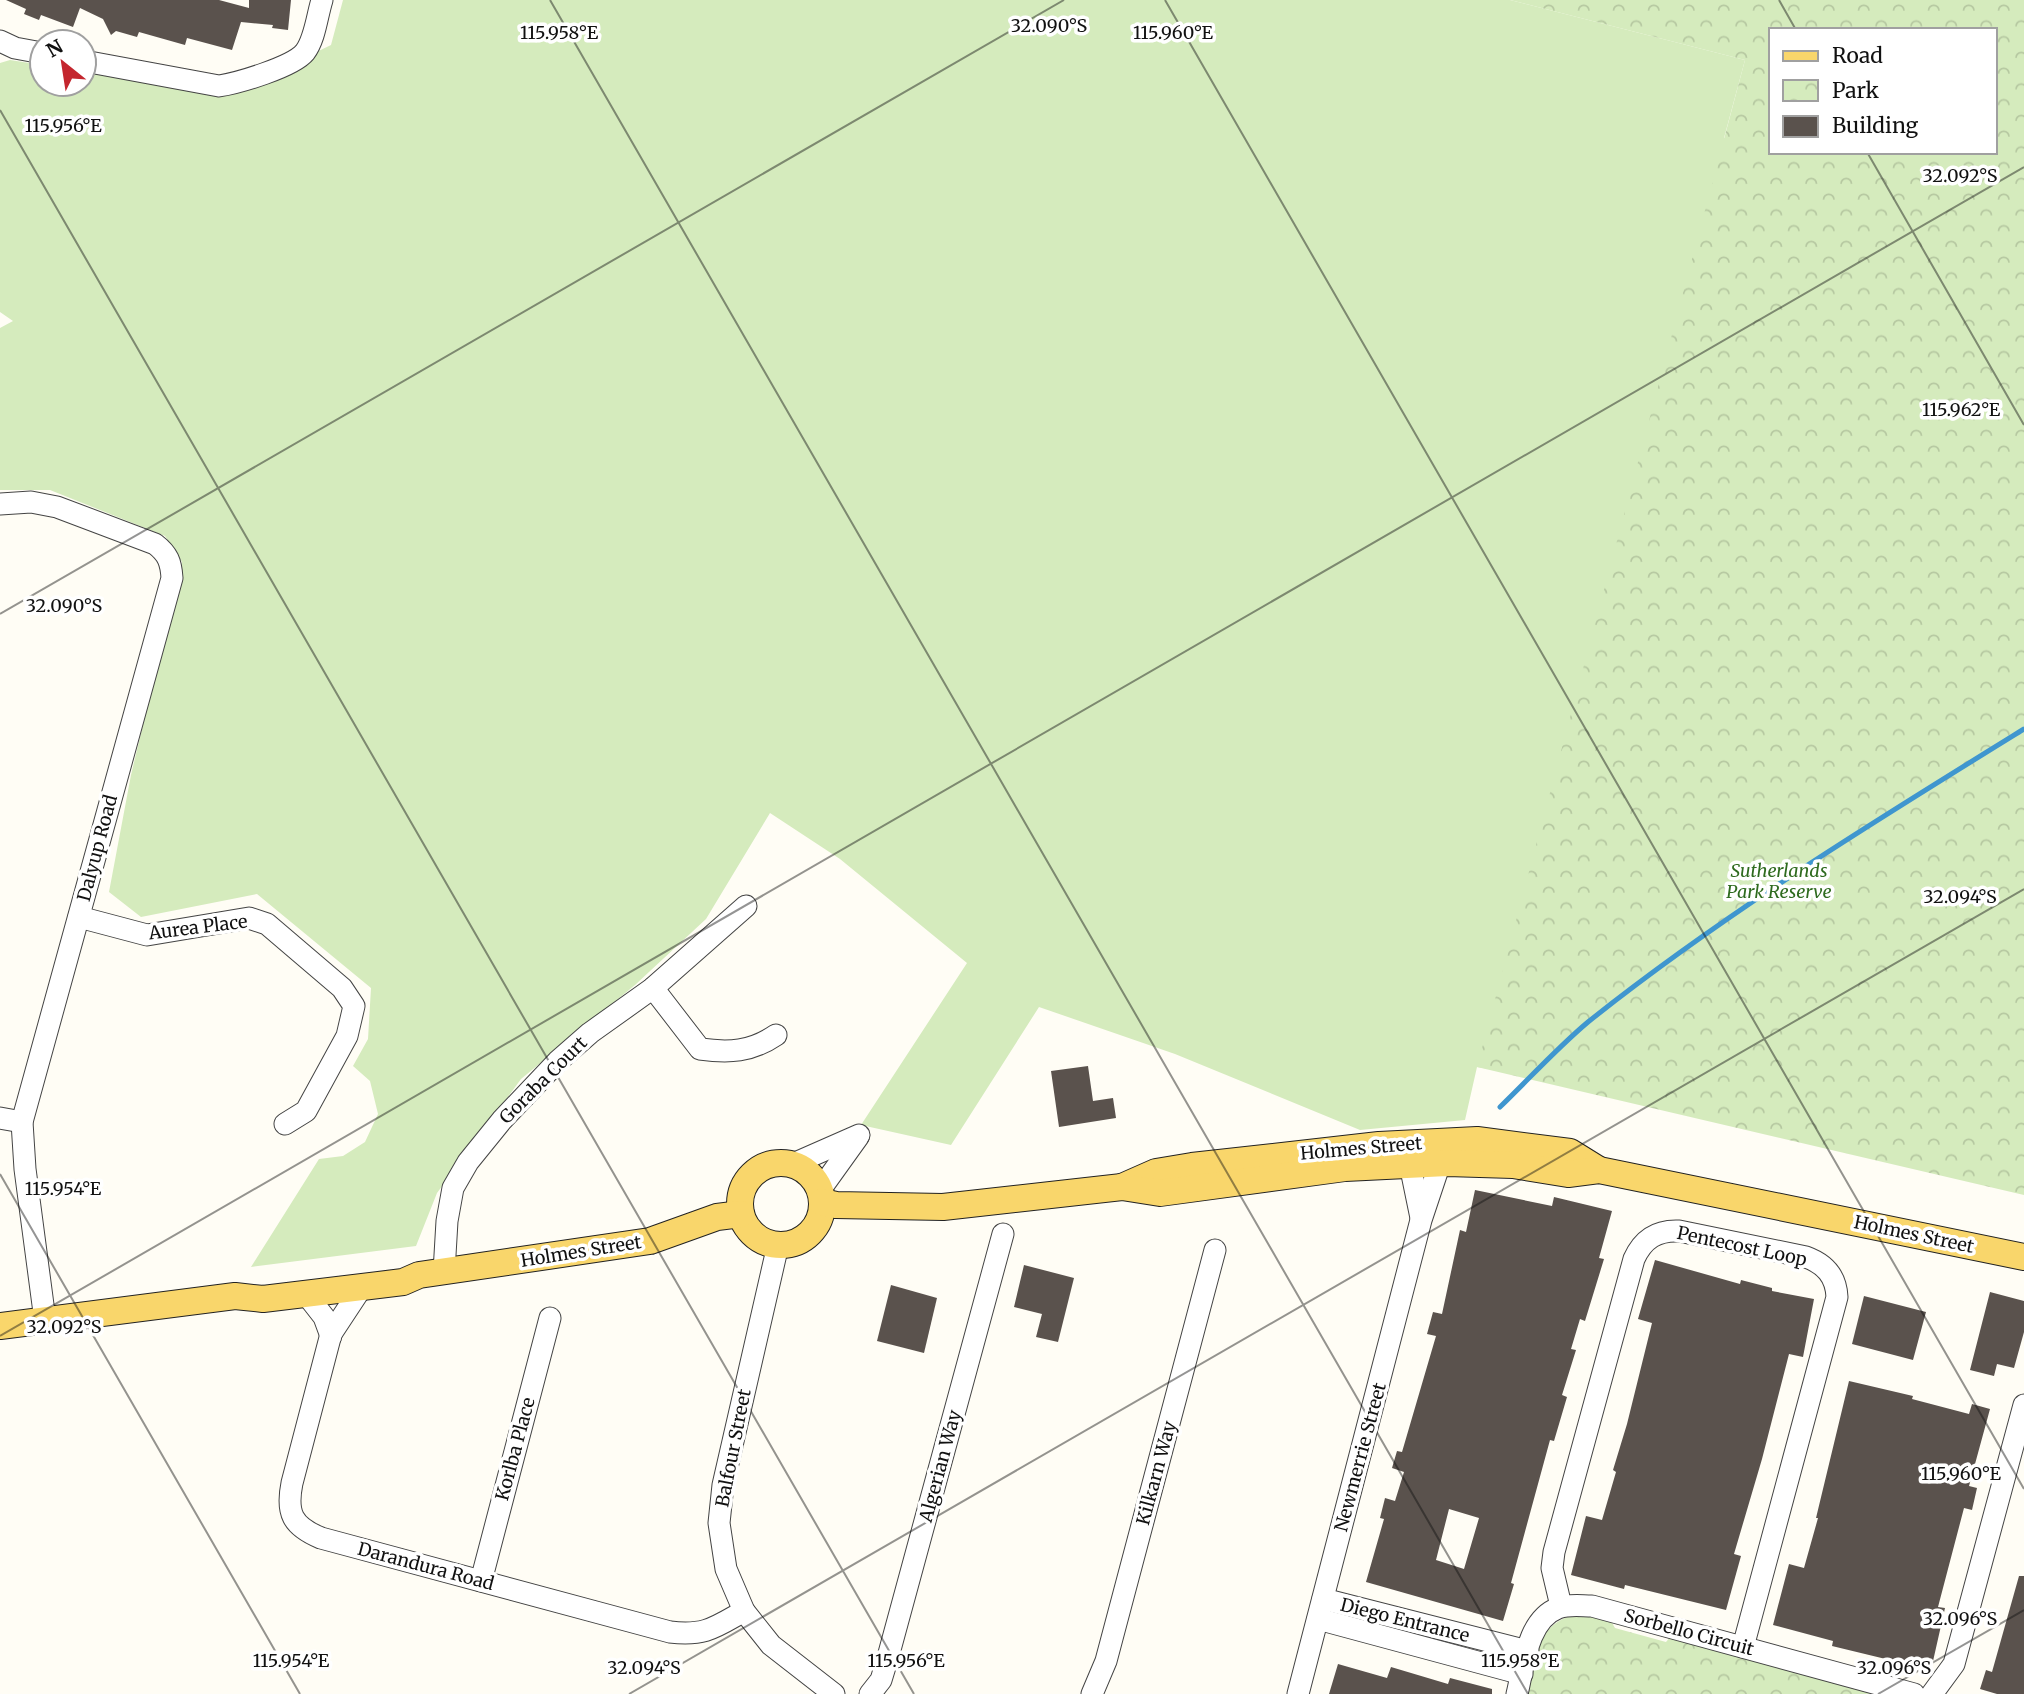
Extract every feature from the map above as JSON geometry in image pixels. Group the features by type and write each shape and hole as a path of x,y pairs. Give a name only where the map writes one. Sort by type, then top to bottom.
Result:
{"main road":[{"name":"Holmes Street","path":"821,1196 836,1205 943,1207 1122,1187 1160,1193 1345,1168 1407,1154 1440,1153 1568,1174 1598,1170 2024,1257"},
{"path":"769,1164 793,1164 814,1179 821,1196 821,1214 808,1235 798,1241 778,1245 763,1241 745,1226 739,1202 742,1189 748,1178 769,1164"},
{"name":"Holmes Street","path":"0,1326 235,1296 263,1299 403,1282 432,1274 650,1241 717,1217 741,1214"},
{"name":"Holmes Street","path":"235,1296 263,1284 389,1269 403,1268 432,1274"}],"street":[{"path":"98,64 219,86 239,82 295,60 304,53 310,43 322,0"},
{"path":"0,41 28,50"},
{"name":"Dalyup Road","path":"0,504 31,502 57,507 155,544 165,552 171,564 172,578 22,1122 24,1169 45,1320"},
{"name":"Goraba Court","path":"432,1274 453,1188 468,1162 502,1120 550,1068 590,1033 653,988 746,906"},
{"name":"Aurea Place","path":"79,917 147,935 249,918 267,924 342,988 354,1006 347,1036 306,1111 285,1124"},
{"path":"653,988 699,1049 725,1053 743,1051 776,1035"},
{"path":"0,1118 22,1122"},
{"path":"793,1164 859,1135 821,1196"},
{"name":"Newmerrie Street","path":"1298,1694 1440,1153"},
{"name":"Newmerrie Street","path":"1407,1154 1421,1220"},
{"name":"Pentecost Loop","path":"1561,1606 1552,1569 1554,1552 1639,1248 1660,1232 1679,1231 1806,1257 1825,1267 1832,1276 1837,1297 1744,1647"},
{"name":"Algerian Way","path":"870,1694 881,1680 888,1657 1003,1234"},
{"name":"Balfour Street","path":"778,1245 723,1485 719,1523 726,1569 744,1611 771,1645 834,1694"},
{"name":"Kilkarn Way","path":"1093,1694 1106,1661 1215,1250"},
{"name":"Darandura Road","path":"362,1287 331,1335 292,1483 289,1499 292,1516 304,1531 321,1538 670,1632 692,1635 710,1630 744,1611"},
{"path":"306,1294 324,1317 331,1335"},
{"name":"Korlba Place","path":"481,1581 551,1318"},
{"path":"1932,1694 1954,1664 2024,1405"},
{"path":"1519,1684 1540,1620 1561,1606"},
{"name":"Sorbello Circuit","path":"1561,1606 1591,1606 1914,1694"},
{"name":"Diego Entrance","path":"1320,1609 1528,1651"},
{"name":"Diego Entrance","path":"1320,1609 1519,1684"}],"green space":[{"path":"343,0 1510,0 1745,60 1724,138 1769,154 1519,1074 1477,1067 1465,1120 1360,1130 1175,1054 1039,1007 951,1145 861,1125 967,963 840,859 770,813 706,919 635,985 521,1079 437,1193 416,1246 251,1267 319,1159 343,1156 365,1142 378,1114 370,1081 353,1066 368,1039 371,988 257,894 141,917 109,892 131,775 182,562 165,536 50,490 0,490 0,328 13,321 0,312 0,63 10,60 28,63 28,98 98,98 98,74 225,96 331,45"},
{"name":"Sutherlands Park Reserve","path":"1510,0 2024,0 2024,1195 1477,1067 1745,60"},
{"path":"1577,1614 1592,1615 1611,1621 1615,1628 1666,1642 1671,1636 1885,1694 1525,1694 1534,1656 1544,1634 1563,1619"}],"building":[{"path":"6,0 219,0 249,8 249,0 291,0 288,30 272,28 273,25 241,22 232,50 187,38 185,45 139,32 137,37 116,31 111,35 103,19 80,8 73,27 41,15 39,20 24,14 26,9"},
{"path":"1088,1066 1093,1101 1113,1098 1116,1118 1059,1127 1051,1071"},
{"path":"1475,1190 1552,1206 1554,1197 1612,1211 1599,1258 1604,1259 1585,1321 1580,1319 1571,1349 1576,1350 1562,1395 1567,1397 1554,1441 1550,1440 1503,1621 1366,1582 1384,1519 1380,1518 1385,1498 1395,1501 1404,1472 1392,1468 1397,1451 1402,1452 1436,1336 1427,1334 1433,1312 1442,1314 1460,1230 1466,1232","holes":["1449,1509 1479,1518 1464,1569 1436,1560"]},
{"path":"1655,1260 1740,1284 1741,1280 1772,1288 1772,1291 1814,1299 1803,1357 1789,1354 1734,1554 1741,1556 1726,1610 1625,1585 1624,1589 1571,1575 1586,1516 1602,1520 1616,1472 1613,1470 1652,1323 1638,1319"},
{"path":"1024,1265 1074,1278 1058,1342 1036,1337 1042,1314 1014,1307"},
{"path":"891,1285 937,1298 924,1353 877,1341"},
{"path":"1990,1292 2024,1301 2024,1332 2014,1368 1997,1364 1994,1376 1970,1370"},
{"path":"1864,1296 1926,1312 1913,1360 1852,1344"},
{"path":"1849,1381 1913,1396 1912,1399 1969,1414 1972,1404 1990,1409 1969,1486 1977,1488 1972,1510 1964,1508 1938,1607 1945,1608 1931,1670 1832,1646 1833,1641 1773,1625 1789,1564 1804,1568"},
{"path":"2019,1576 2024,1576 2024,1694 1997,1694 1980,1689 1986,1670 1992,1672"},
{"path":"1338,1664 1387,1678 1391,1667 1448,1684 1450,1678 1492,1689 1492,1694 1329,1694"}],"waterway":[{"path":"1500,1107 1588,1022 1693,943 1857,833 2024,729"}]}
